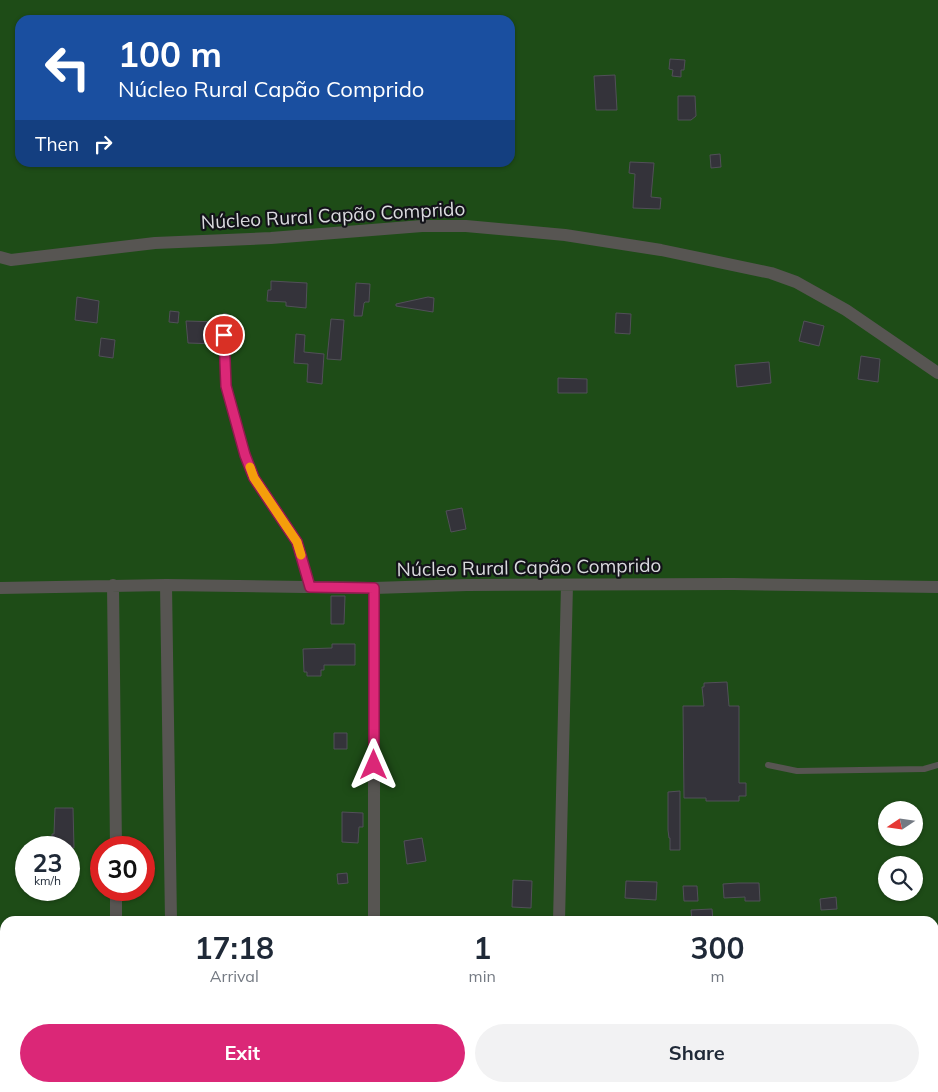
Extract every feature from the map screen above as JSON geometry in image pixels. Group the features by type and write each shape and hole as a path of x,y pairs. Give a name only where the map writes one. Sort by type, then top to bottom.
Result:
{"street":[{"name":"Núcleo Rural Capão Comprido","path":"1,259 19,260 155,243 271,238 422,226 466,226 565,235 679,253 771,273 796,282 846,310 938,372"},
{"name":"Núcleo Rural Capão Comprido","path":"0,588 166,585 374,588 467,585 733,584 938,587"},
{"path":"166,585 171,916"},
{"path":"559,916 568,585"},
{"path":"113,586 116,836"},
{"path":"374,588 374,916"},
{"path":"116,901 116,916"}],"lane":[{"path":"225,316 226,386 245,455 254,478 297,542 310,587"},
{"path":"768,765 797,771 924,769 938,765"}],"green space":[{"path":"0,0 938,0 938,916 0,916"}],"building":[{"path":"670,59 685,60 684,70 681,70 681,77 672,76 673,70 669,69"},
{"path":"615,75 617,110 596,110 594,76"},
{"path":"678,96 695,96 696,116 691,120 678,120"},
{"path":"720,154 721,167 711,168 710,155"},
{"path":"630,162 654,163 651,197 661,198 660,209 633,208 635,174 629,173"},
{"path":"271,281 307,283 306,308 286,306 286,302 267,301 268,290 271,290"},
{"path":"356,283 370,284 369,302 364,303 362,316 354,316"},
{"path":"77,297 99,301 97,323 75,320"},
{"path":"428,297 434,298 433,312 396,306 396,304"},
{"path":"170,311 179,312 178,323 169,322"},
{"path":"616,313 631,314 630,334 615,333"},
{"path":"331,319 344,320 341,360 327,359"},
{"path":"186,321 220,322 218,344 188,343"},
{"path":"804,321 824,326 819,346 799,341"},
{"path":"296,334 305,335 304,352 324,354 322,384 307,382 308,364 294,363"},
{"path":"101,338 115,340 113,358 99,356"},
{"path":"861,356 880,359 878,382 858,379"},
{"path":"769,362 771,383 737,387 735,365"},
{"path":"558,378 587,379 587,393 558,393"},
{"path":"462,508 466,529 451,532 446,511"},
{"path":"331,596 345,596 344,624 331,624"},
{"path":"332,644 355,644 355,665 324,665 324,670 321,670 321,676 307,676 307,672 304,672 303,649 332,648"},
{"path":"727,682 729,706 739,706 739,783 746,783 746,796 739,796 739,801 706,801 706,798 684,798 683,706 704,706 702,687 704,687 704,683"},
{"path":"334,733 347,733 347,749 334,749"},
{"path":"680,791 680,850 670,850 668,792"},
{"path":"55,808 73,808 74,836 52,836 54,834"},
{"path":"342,812 363,813 363,827 359,827 358,843 342,842"},
{"path":"422,838 426,861 407,864 404,841"},
{"path":"347,873 348,883 338,884 337,874"},
{"path":"513,880 532,881 531,908 512,907"},
{"path":"626,881 657,882 656,900 625,898"},
{"path":"759,883 760,901 745,901 745,897 724,898 723,884"},
{"path":"683,886 697,886 698,901 684,901"},
{"path":"836,897 837,909 821,910 820,899"},
{"path":"712,909 713,916 692,916 691,910"}],"slow traffic":[{"path":"250,467 254,478 297,542 301,555"}],"route":[{"path":"224,335 226,386 245,455 254,478 297,542 310,587 374,588 374,765"}]}
